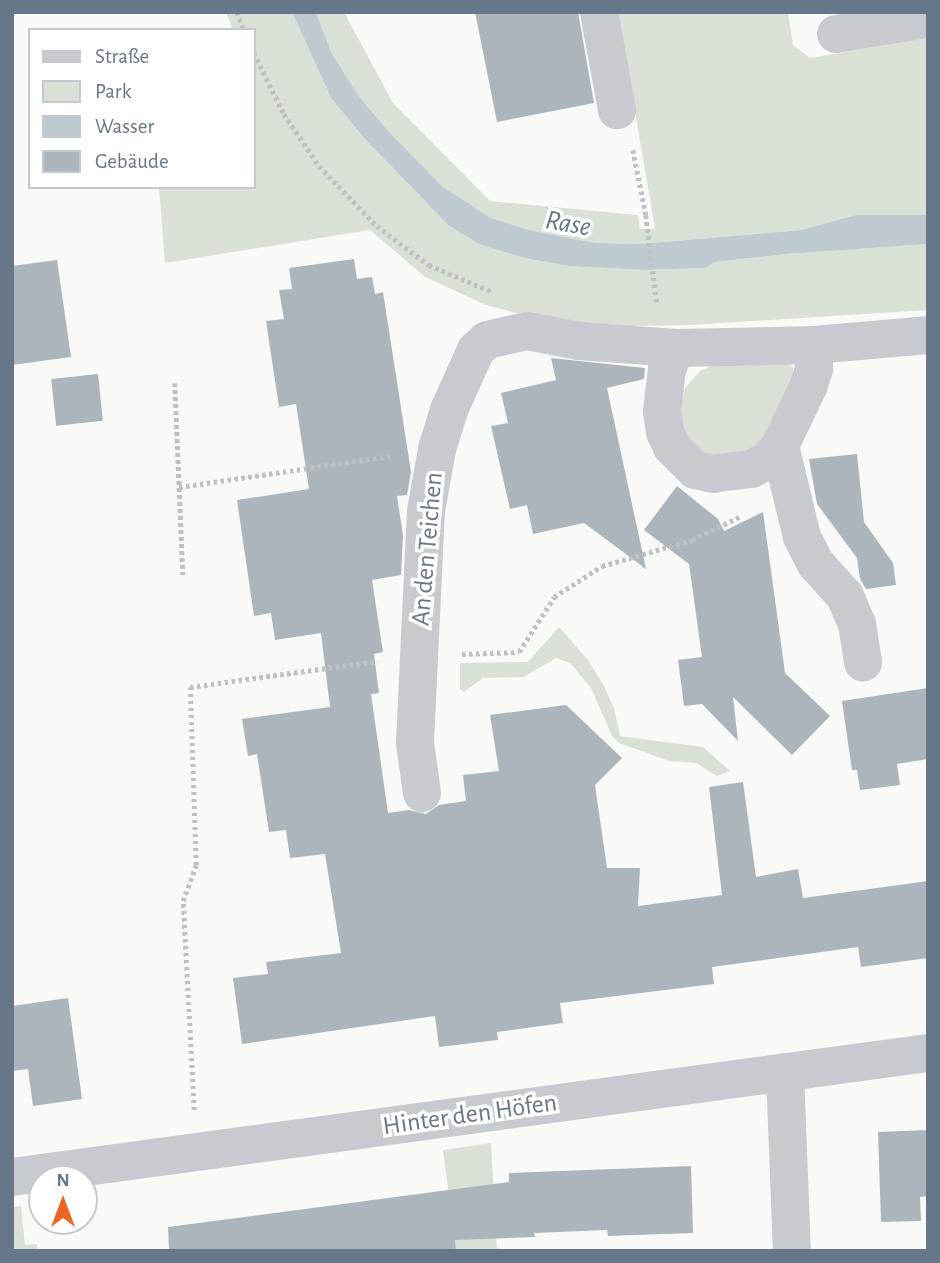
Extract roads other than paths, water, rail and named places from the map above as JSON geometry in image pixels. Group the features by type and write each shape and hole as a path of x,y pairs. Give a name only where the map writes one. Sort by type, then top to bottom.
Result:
{"street":[{"path":"599,12 617,110"},
{"path":"836,34 928,19"},
{"name":"An den Teichen","path":"422,793 415,743 422,555 437,449 463,374 476,350 487,340 527,331 579,341 676,348 814,345 928,335"},
{"path":"676,348 667,369 662,411 665,432 682,460 695,470 731,474 759,464 780,446 814,369 814,345"},
{"path":"780,446 802,537 816,564 845,596 857,624 863,663"},
{"name":"Hinter den Höfen","path":"12,1177 928,1053"},
{"path":"785,1072 792,1251"}],"water":[{"path":"292,12 316,12 332,54 358,95 389,132 443,187 491,218 533,231 596,243 640,244 801,230 856,215 928,215 928,244 787,254 715,262 705,268 645,270 568,266 524,258 479,244 449,226 364,138 331,98"}],"water label":[{"name":"Rase","path":"568,224"}]}
